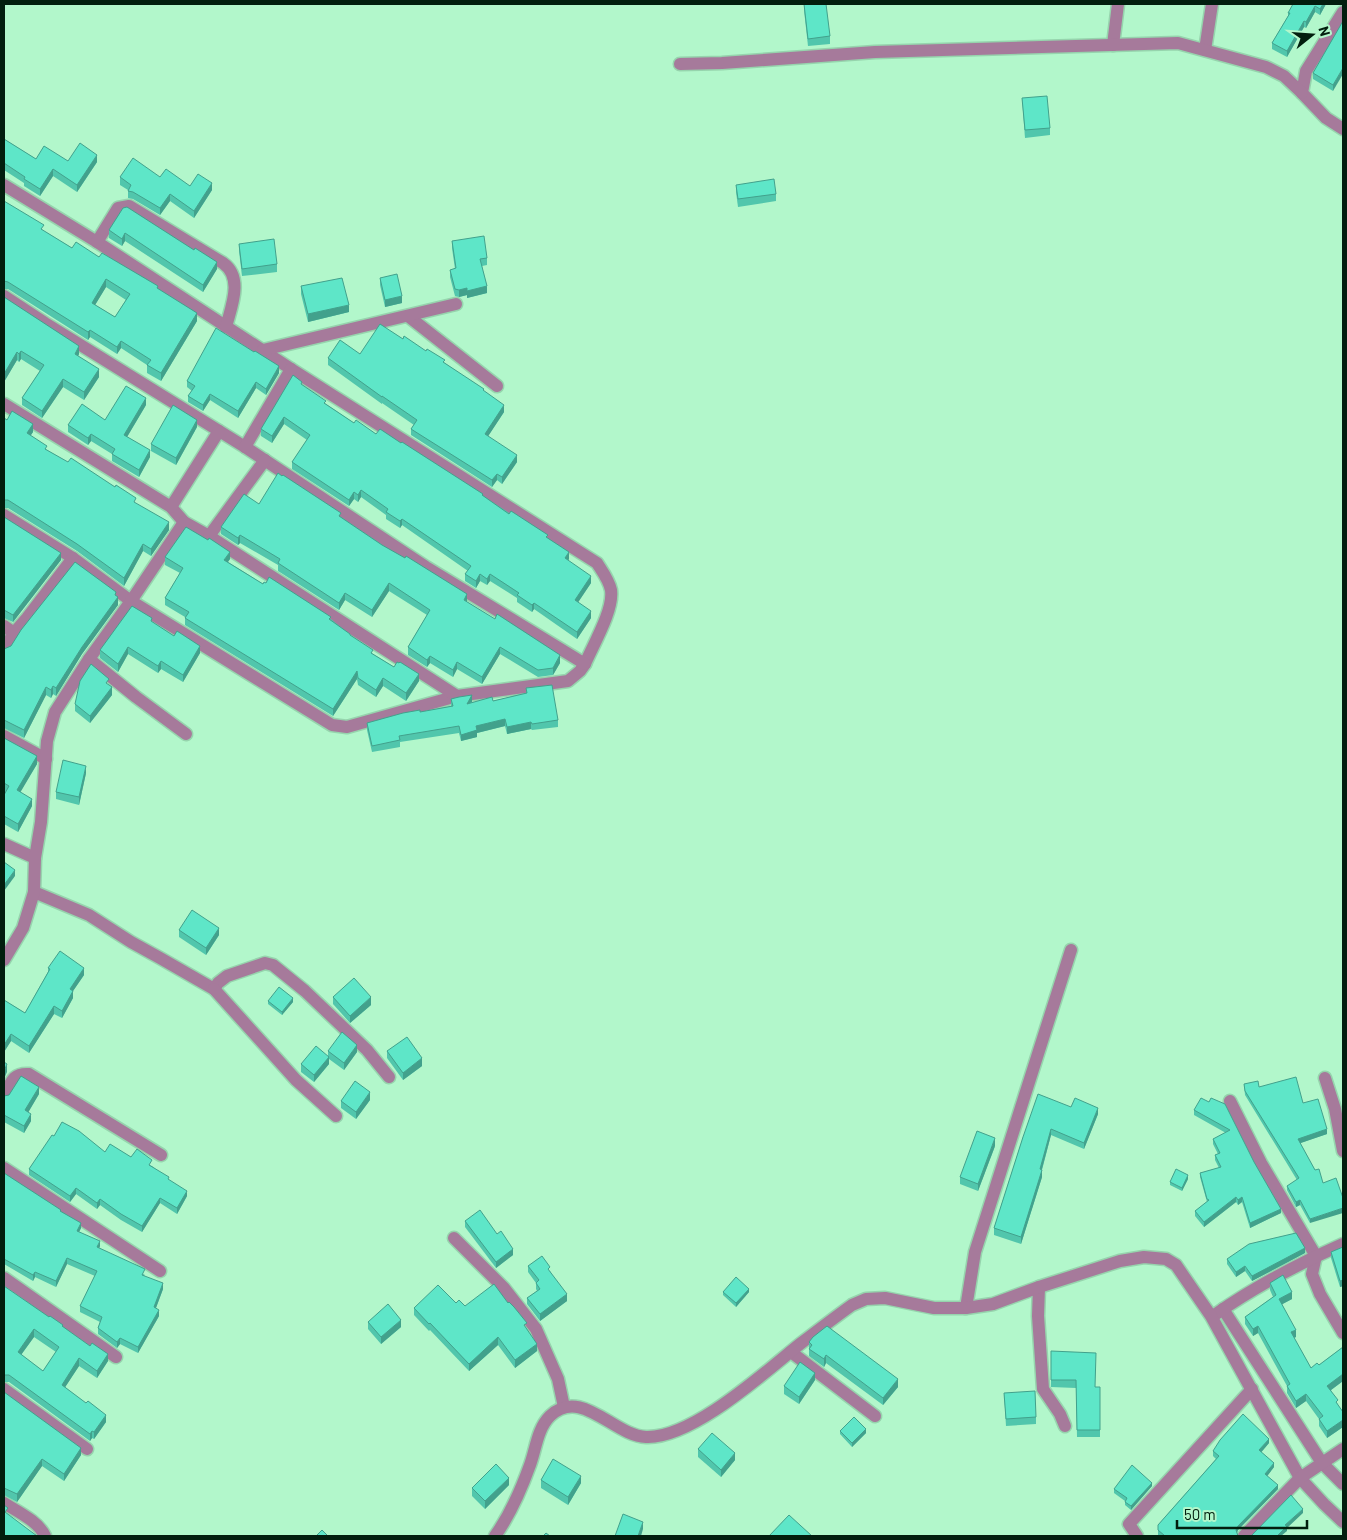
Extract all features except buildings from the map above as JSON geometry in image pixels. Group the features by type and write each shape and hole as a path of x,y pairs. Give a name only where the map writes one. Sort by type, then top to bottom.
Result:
{"street":[{"path":"1113,45 1118,4"},
{"path":"1205,50 1212,4"},
{"path":"1302,93 1306,71 1343,12"},
{"path":"680,64 875,52 1178,43 1266,67 1284,76 1326,118 1343,128"},
{"path":"4,185 97,242 291,369 597,562 605,575 611,591 610,609 585,664 568,681 457,696 347,727 332,725 130,601 73,558 4,514"},
{"path":"97,242 118,208 129,206 223,263 229,267 234,280 234,293 226,327"},
{"path":"4,296 45,324 245,446 426,567 585,664"},
{"path":"263,350 456,304"},
{"path":"408,316 497,386"},
{"path":"245,446 291,369"},
{"path":"4,404 171,507 184,522 209,536 457,696"},
{"path":"171,507 219,431"},
{"path":"209,536 265,460"},
{"path":"5,957 23,928 34,892 35,858 41,822 47,741 55,712 89,659 184,522"},
{"path":"4,649 9,629 27,618 73,558"},
{"path":"89,659 186,734"},
{"path":"4,736 46,760"},
{"path":"4,844 35,858"},
{"path":"34,892 89,915 131,942 214,990 296,1080 336,1116"},
{"path":"966,1308 975,1252 1071,950"},
{"path":"214,990 218,983 227,976 265,963 273,965 305,991 367,1050 389,1077"},
{"path":"4,1096 15,1076 18,1074 29,1074 161,1155"},
{"path":"1325,1078 1343,1144"},
{"path":"1230,1101 1261,1163 1316,1256 1312,1274 1320,1294 1343,1332"},
{"path":"4,1168 160,1271"},
{"path":"454,1238 504,1288 536,1329 558,1379 564,1407"},
{"path":"1212,1316 1259,1285 1343,1244"},
{"path":"495,1536 506,1521 530,1466 540,1432 550,1417 564,1407 578,1407 587,1410 629,1432 646,1437 662,1435 676,1431 719,1408 852,1305 866,1299 885,1298 934,1308 966,1308 993,1304 1120,1261 1144,1257 1166,1259 1176,1265 1212,1316 1300,1478 1343,1522"},
{"path":"4,1278 116,1357"},
{"path":"1039,1287 1038,1316 1043,1389 1060,1414 1065,1426"},
{"path":"1223,1309 1322,1462 1343,1484"},
{"path":"791,1352 875,1416"},
{"path":"4,1389 87,1449"},
{"path":"1137,1536 1129,1524 1252,1389"},
{"path":"1244,1536 1300,1478 1343,1449"},
{"path":"4,1502 34,1523 42,1530 45,1536"}]}
